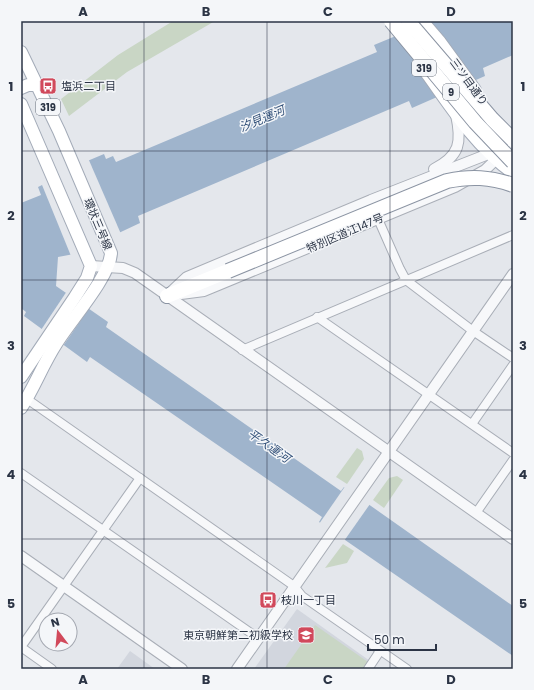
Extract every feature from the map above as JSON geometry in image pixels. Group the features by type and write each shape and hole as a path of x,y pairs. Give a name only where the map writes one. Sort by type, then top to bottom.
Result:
{"highway":[{"name":"9","path":"391,21 475,122 513,162"},
{"name":"9","path":"408,21 513,143"},
{"path":"167,296 447,181 464,177 482,177 513,185"}],"main road":[{"name":"319","path":"391,21 456,115 492,157 513,173"},
{"name":"三ツ目通り","path":"422,21 440,42 513,143"},
{"name":"環状三号線","path":"21,52 25,71 37,85 107,240 111,253 108,266 80,300 51,341 21,377"},
{"path":"21,88 28,85 37,85"},
{"name":"環状三号線","path":"21,104 86,250 91,266 80,300"},
{"name":"環状三号線","path":"24,404 51,341"}],"street":[{"name":"特別区道江147号","path":"371,200 446,163 452,157 459,140 456,115"},
{"name":"特別区道江147号","path":"167,296 187,277 371,200 492,157 513,143"},
{"name":"特別区道江147号","path":"167,296 204,292 455,187 481,173 492,157"},
{"path":"378,219 406,280 473,331 513,358"},
{"path":"242,350 317,317 513,236"},
{"path":"91,266 123,268 135,274 513,539"},
{"path":"237,669 513,274"},
{"path":"317,317 513,453"},
{"path":"472,424 513,366"},
{"path":"24,404 140,478 294,586 302,596 407,669"},
{"path":"476,513 513,460"},
{"path":"21,473 258,638"},
{"path":"52,669 21,647 140,478"},
{"path":"21,556 182,669"},
{"path":"368,669 380,651"}],"shaded area":[{"name":"東京朝鮮第二初級学校","path":"297,609 370,661 364,669 254,669"},
{"path":"130,651 155,669 117,669"}],"green space":[{"path":"173,21 215,21 127,72 69,116 61,99 118,55"},
{"path":"357,448 362,451 364,459 347,484 336,477"},
{"path":"397,476 403,480 384,508 373,500 389,478"},
{"path":"343,544 354,551 347,563 325,568"},
{"path":"315,625 368,662 363,669 284,669"}],"water":[{"path":"432,21 513,21 513,55 483,68 485,76 412,108 409,101 138,216 140,223 74,254 58,257 56,286 108,322 106,327 341,491 344,487 513,606 513,656 319,522 322,517 90,357 87,362 24,316 26,312 21,308 21,203 41,195 38,187 44,184 42,180 104,154 106,159 113,156 116,162 377,52 374,45"}],"pier":[{"path":"88,158 121,234 71,256 40,180"},
{"path":"67,291 90,307 63,346 41,330"},
{"path":"346,485 370,504 344,541 319,524"}],"place":[{"name":"塩浜二丁目","path":"48,86"},
{"name":"枝川一丁目","path":"268,600"},
{"name":"東京朝鮮第二初級学校","path":"306,635"}],"water label":[{"name":"汐見運河","path":"262,119"},
{"name":"平久運河","path":"269,446"}]}
